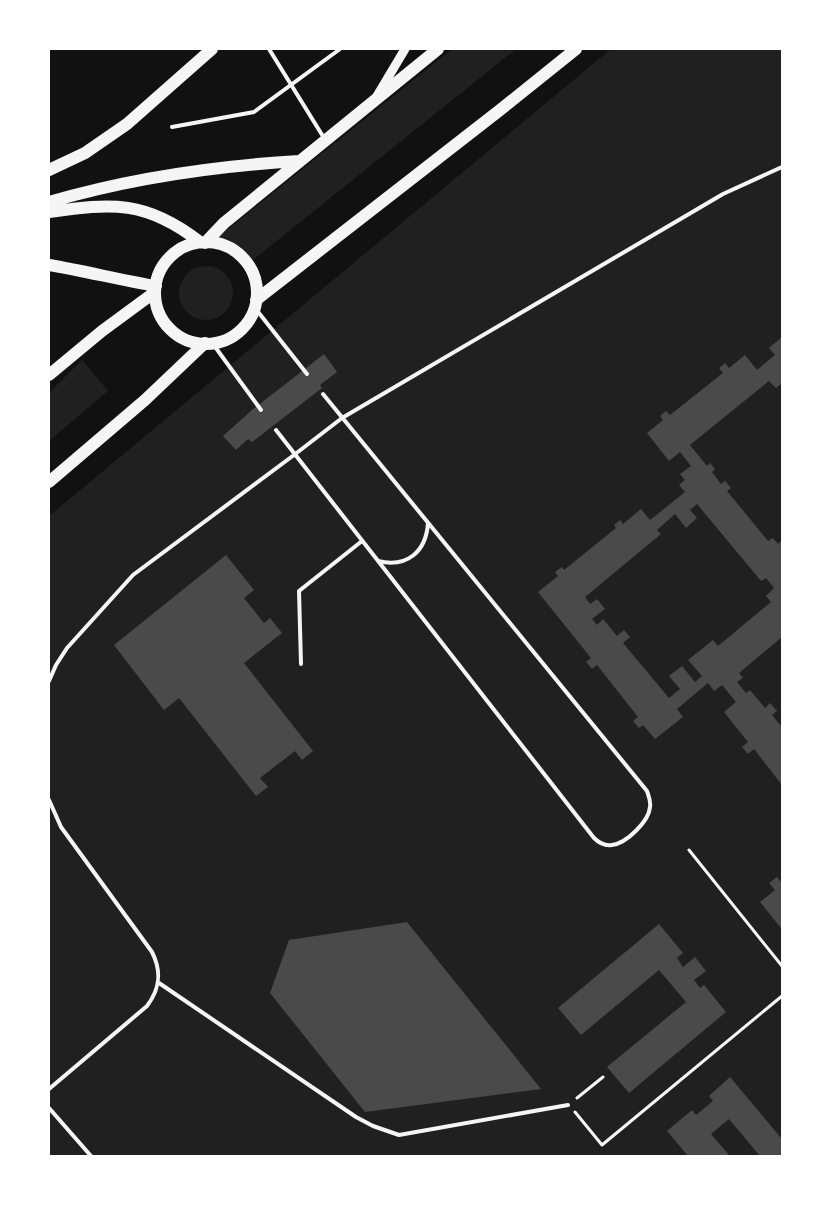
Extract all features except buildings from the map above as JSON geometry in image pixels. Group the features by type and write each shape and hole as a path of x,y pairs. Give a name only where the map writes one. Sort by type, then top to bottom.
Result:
{"main road":[{"path":"49,170 85,153 128,124 212,49"},
{"path":"202,243 299,161 438,49"},
{"path":"255,304 576,49"},
{"path":"49,202 96,189 164,175 209,168 299,161"},
{"path":"49,212 92,206 132,208 169,221 202,243"},
{"path":"202,243 214,243 228,247 240,255 249,266 255,279 257,294 255,304 248,321 239,332 227,340 198,343 184,339 172,331 163,320 157,307 156,289 164,265 174,254 186,247 202,243"},
{"path":"49,265 156,289"},
{"path":"49,375 156,289"},
{"path":"49,482 209,343"}],"street":[{"path":"373,101 405,49"}],"lane":[{"path":"269,49 325,140"},
{"path":"172,126 254,112 340,49"},
{"path":"49,681 67,648 132,574 342,418 723,194 782,168"},
{"path":"255,304 307,374"},
{"path":"209,343 261,410"},
{"path":"276,430 594,838 605,845 612,846 629,837 638,829 649,813 650,798 647,791 322,394"},
{"path":"378,561 397,563 414,555 425,541 428,523"},
{"path":"301,664 299,591 362,540"},
{"path":"49,800 61,827 152,952 157,962 159,983 157,992 148,1006 49,1089"},
{"path":"159,983 356,1117 373,1126 400,1135 568,1104"},
{"path":"49,1108 91,1156"}],"path":[{"path":"689,850 782,966"},
{"path":"603,1077 568,1104 602,1145 782,997"}],"shaded area":[{"path":"452,49 516,49 243,268 218,237"},
{"path":"611,49 782,49 782,1156 49,1156 49,516"},
{"path":"206,266 216,268 225,274 231,283 233,293 231,303 225,312 216,318 206,320 196,318 187,312 181,303 179,293 181,283 187,274 196,268"},
{"path":"82,360 108,391 49,441 49,393"}]}
